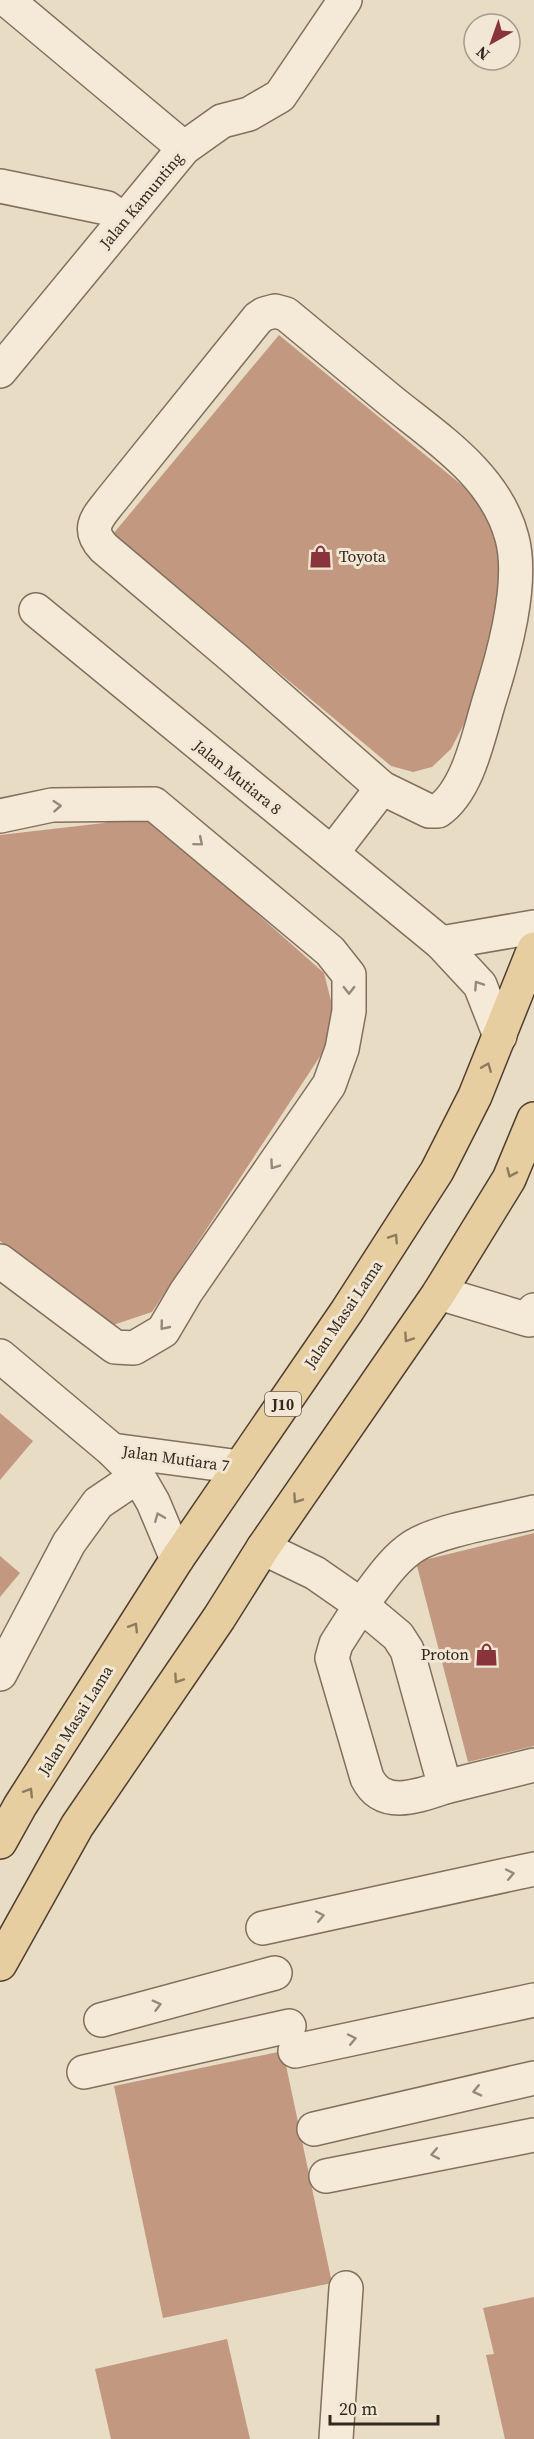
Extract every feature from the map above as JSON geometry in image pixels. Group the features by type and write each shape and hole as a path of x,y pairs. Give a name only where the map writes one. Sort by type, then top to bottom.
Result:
{"main road":[{"name":"Jalan Masai Lama","path":"0,1842 20,1806 177,1559 346,1311 437,1171 475,1096 534,949"},
{"path":"0,1964 77,1826 263,1548 439,1293 509,1179 534,1119"}],"street":[{"path":"7,0 183,148"},
{"name":"Jalan Kamunting","path":"0,371 183,148 222,121 249,114 280,96 345,0"},
{"path":"0,186 107,208 124,220"},
{"path":"275,311 286,314 451,450 489,488 500,505 512,538 515,592 498,673 466,774 454,798 438,811 429,811 382,788 104,548 94,534 98,516 111,499 258,318 275,311"},
{"name":"Jalan Mutiara 8","path":"36,610 441,943 480,985 500,1036"},
{"path":"332,853 382,788"},
{"path":"0,816 52,806 154,804 330,951 349,975 349,1011 342,1049 329,1085 186,1292 163,1331 134,1348 115,1347 0,1261"},
{"path":"441,943 534,927"},
{"path":"439,1293 532,1318"},
{"name":"Jalan Mutiara 7","path":"0,1356 112,1450 138,1476 153,1502 177,1559"},
{"name":"Jalan Mutiara 7","path":"112,1450 240,1467"},
{"path":"0,1674 69,1543 98,1503 138,1476"},
{"path":"534,1512 448,1533 415,1545 399,1558 361,1605 336,1644 332,1658 367,1778 379,1794 388,1797 421,1795 534,1766"},
{"path":"263,1548 315,1573 361,1605 398,1636 407,1650 445,1787"},
{"path":"263,1928 534,1869"},
{"path":"101,2020 275,1973"},
{"path":"84,2072 534,2000"},
{"path":"314,2129 534,2078"},
{"path":"326,2176 534,2134"},
{"path":"336,2439 346,2288"}],"building":[{"name":"Toyota","path":"279,335 491,509 504,570 492,651 464,724 451,749 432,767 413,772 391,766 113,534"},
{"path":"138,808 324,973 338,1029 152,1312 104,1328 0,1241 0,835 104,823"},
{"path":"0,1413 33,1441 0,1480"},
{"name":"Proton","path":"534,1533 534,1746 468,1762 416,1562"},
{"path":"0,1556 20,1573 0,1597"},
{"path":"283,2051 332,2283 163,2318 114,2086"},
{"path":"534,2297 534,2439 505,2439 486,2355 494,2354 483,2308"},
{"path":"227,2339 250,2439 111,2439 95,2369"}],"place":[{"name":"Toyota","path":"321,556"},
{"name":"Proton","path":"487,1654"}]}
